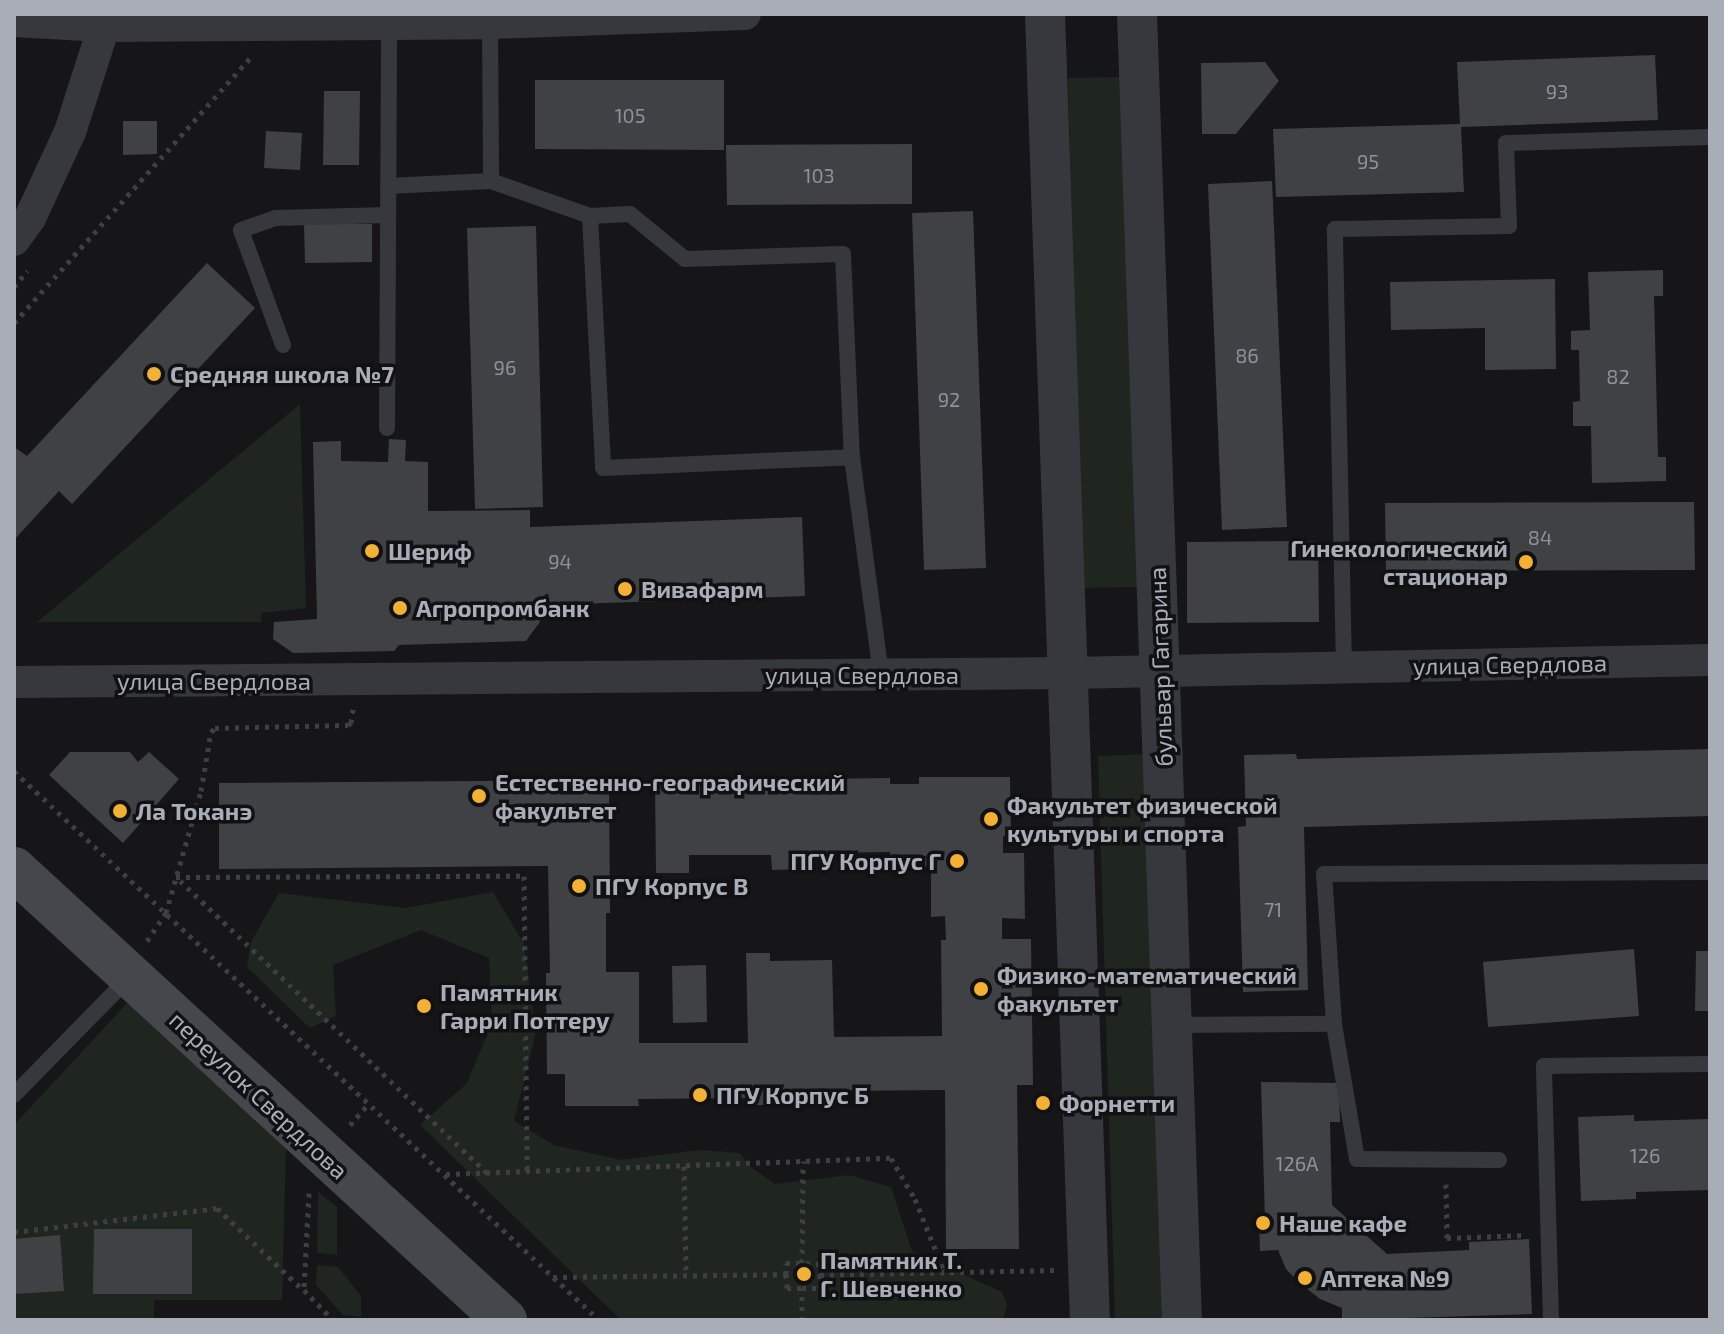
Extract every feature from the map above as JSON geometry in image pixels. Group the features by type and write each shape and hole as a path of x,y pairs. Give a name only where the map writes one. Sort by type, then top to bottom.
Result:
{"main road":[{"name":"переулок Свердлова","path":"14,869 505,1320"}],"street":[{"path":"14,21 104,26 490,23 745,14"},
{"path":"1045,14 1090,1320"},
{"name":"бульвар Гагарина","path":"1137,14 1182,1320"},
{"path":"24,251 30,218 70,132 104,26"},
{"name":"улица Свердлова","path":"14,682 1068,673 1710,660"}],"lane":[{"path":"387,428 389,23"},
{"path":"490,23 491,181"},
{"path":"1344,668 1335,229 1509,226 1506,143 1710,137"},
{"path":"388,186 491,181 590,216 630,214 685,259 843,254 852,457 881,674"},
{"path":"283,345 241,230 275,218 388,215"},
{"path":"590,216 603,468 852,457"},
{"path":"1499,1160 1357,1159 1334,1024 1324,874 1710,872"},
{"path":"14,1095 115,992 126,973"},
{"path":"1172,1025 1334,1024"},
{"path":"1551,1320 1544,1066 1710,1064"}],"path":[{"path":"14,323 259,49 244,48"},
{"path":"14,287 24,251"},
{"path":"126,973 166,913 201,791 211,732 215,728 348,725 351,723 355,680"},
{"path":"14,771 599,1320"},
{"path":"176,877 524,876 527,1171"},
{"path":"176,877 487,1173"},
{"path":"445,1174 891,1158 915,1199 944,1271"},
{"path":"1446,1160 1447,1238 1548,1234"},
{"path":"802,1263 803,1161"},
{"path":"684,1166 686,1275"},
{"path":"14,1232 217,1208 304,1290"},
{"path":"786,1263 802,1263 820,1264 820,1288 787,1288 786,1263"},
{"path":"820,1275 1061,1270"},
{"path":"553,1277 786,1274"},
{"path":"802,1288 802,1320"}],"shaded area":[{"path":"1124,77 1138,587 1082,588 1068,78"},
{"path":"300,404 306,608 261,613 261,622 37,622"},
{"path":"1148,754 1164,1320 1115,1320 1098,756"},
{"path":"493,892 524,944 536,1032 514,1121 554,1145 621,1160 699,1150 740,1153 751,1167 775,1184 849,1175 891,1187 912,1251 1002,1292 1007,1305 1003,1320 621,1320 420,1125 467,1083 492,1023 489,958 421,930 333,965 336,1016 310,1028 247,967 251,942 279,893 405,908"},
{"path":"129,1001 286,1147 282,1300 154,1300 154,1320 14,1320 14,1125"},
{"path":"318,1192 337,1207 337,1255 317,1253"},
{"path":"317,1265 338,1267 361,1296 361,1317 343,1315 316,1285"}],"building":[{"path":"1655,55 1658,120 1461,127 1464,192 1276,197 1273,129 1460,124 1457,62"},
{"path":"1265,62 1279,81 1236,134 1202,134 1201,63"},
{"path":"535,80 724,80 724,150 535,149"},
{"path":"324,91 360,91 359,165 323,165"},
{"path":"123,121 157,121 157,154 123,155"},
{"path":"266,131 302,133 300,170 264,168"},
{"path":"912,144 912,204 727,205 726,145"},
{"path":"1272,181 1287,527 1222,530 1208,184"},
{"path":"973,211 986,568 924,570 912,213"},
{"path":"304,224 372,224 372,262 305,263"},
{"path":"536,226 543,507 475,509 467,228"},
{"path":"207,263 255,308 72,504 59,491 14,540 14,447 27,456"},
{"path":"1663,270 1663,296 1654,296 1658,457 1666,457 1666,481 1592,483 1591,426 1573,426 1573,402 1580,401 1579,350 1571,350 1571,331 1590,330 1588,272"},
{"path":"1555,279 1556,369 1485,370 1485,328 1391,330 1390,282"},
{"path":"389,439 406,440 405,461 428,462 428,511 530,510 530,527 802,517 805,596 547,605 547,612 526,641 399,645 394,651 293,653 273,639 274,622 317,619 313,442 341,441 341,461 388,462"},
{"path":"1694,502 1695,570 1386,571 1385,503"},
{"path":"1318,541 1319,622 1187,623 1187,542"},
{"path":"1710,749 1710,816 1304,827 1308,990 1243,992 1238,827 1246,826 1244,755 1296,754 1297,759"},
{"name":"Ла Токанэ","path":"70,752 130,752 138,762 149,752 179,779 123,843 49,775"},
{"path":"919,777 1010,777 1011,836 1003,836 1003,853 1024,853 1025,919 1002,918 1002,939 1031,939 1033,1085 1017,1085 1019,1249 946,1249 945,1090 834,1091 835,1105 750,1105 750,1098 638,1099 639,1106 565,1106 565,1074 547,1074 546,973 550,973 548,866 219,869 219,783 609,780 610,913 606,913 606,972 639,972 639,1043 748,1043 746,953 770,953 770,961 832,960 834,1037 942,1036 941,940 946,940 945,916 931,917 931,867 890,867 890,852 806,853 806,869 772,870 771,855 689,855 689,873 656,873 655,782 772,780 772,785 805,785 805,779 890,778 890,784 919,784"},
{"path":"1634,949 1639,1016 1488,1027 1483,962"},
{"path":"1696,951 1710,951 1710,1011 1695,1011"},
{"path":"706,965 707,1022 673,1023 672,966"},
{"path":"1261,1082 1339,1083 1340,1122 1330,1122 1332,1205 1387,1254 1469,1250 1469,1242 1529,1239 1532,1314 1342,1320 1342,1308 1320,1299 1301,1284 1286,1269 1278,1250 1260,1251 1259,1219 1265,1220"},
{"path":"1634,1115 1634,1121 1710,1119 1710,1190 1636,1192 1636,1199 1581,1201 1578,1117"},
{"path":"94,1229 192,1229 192,1294 93,1294"},
{"path":"60,1235 64,1291 14,1294 14,1239"}],"place":[{"name":"Средняя школа №7","path":"154,374"},
{"name":"Шериф","path":"372,551"},
{"name":"Гинекологический стационар","path":"1526,562"},
{"name":"Вивафарм","path":"625,589"},
{"name":"Агропромбанк","path":"400,608"},
{"name":"Естественно-географический факультет","path":"479,796"},
{"name":"Ла Токанэ","path":"120,811"},
{"name":"Факультет физической культуры и спорта","path":"991,819"},
{"name":"ПГУ Корпус Г","path":"957,861"},
{"name":"ПГУ Корпус В","path":"579,886"},
{"name":"Физико-математический факультет","path":"981,989"},
{"name":"Памятник Гарри Поттеру","path":"424,1006"},
{"name":"ПГУ Корпус Б","path":"700,1095"},
{"name":"Форнетти","path":"1043,1103"},
{"name":"Наше кафе","path":"1263,1223"},
{"name":"Памятник Т. Г. Шевченко","path":"804,1274"},
{"name":"Аптекa №9","path":"1305,1278"}]}
